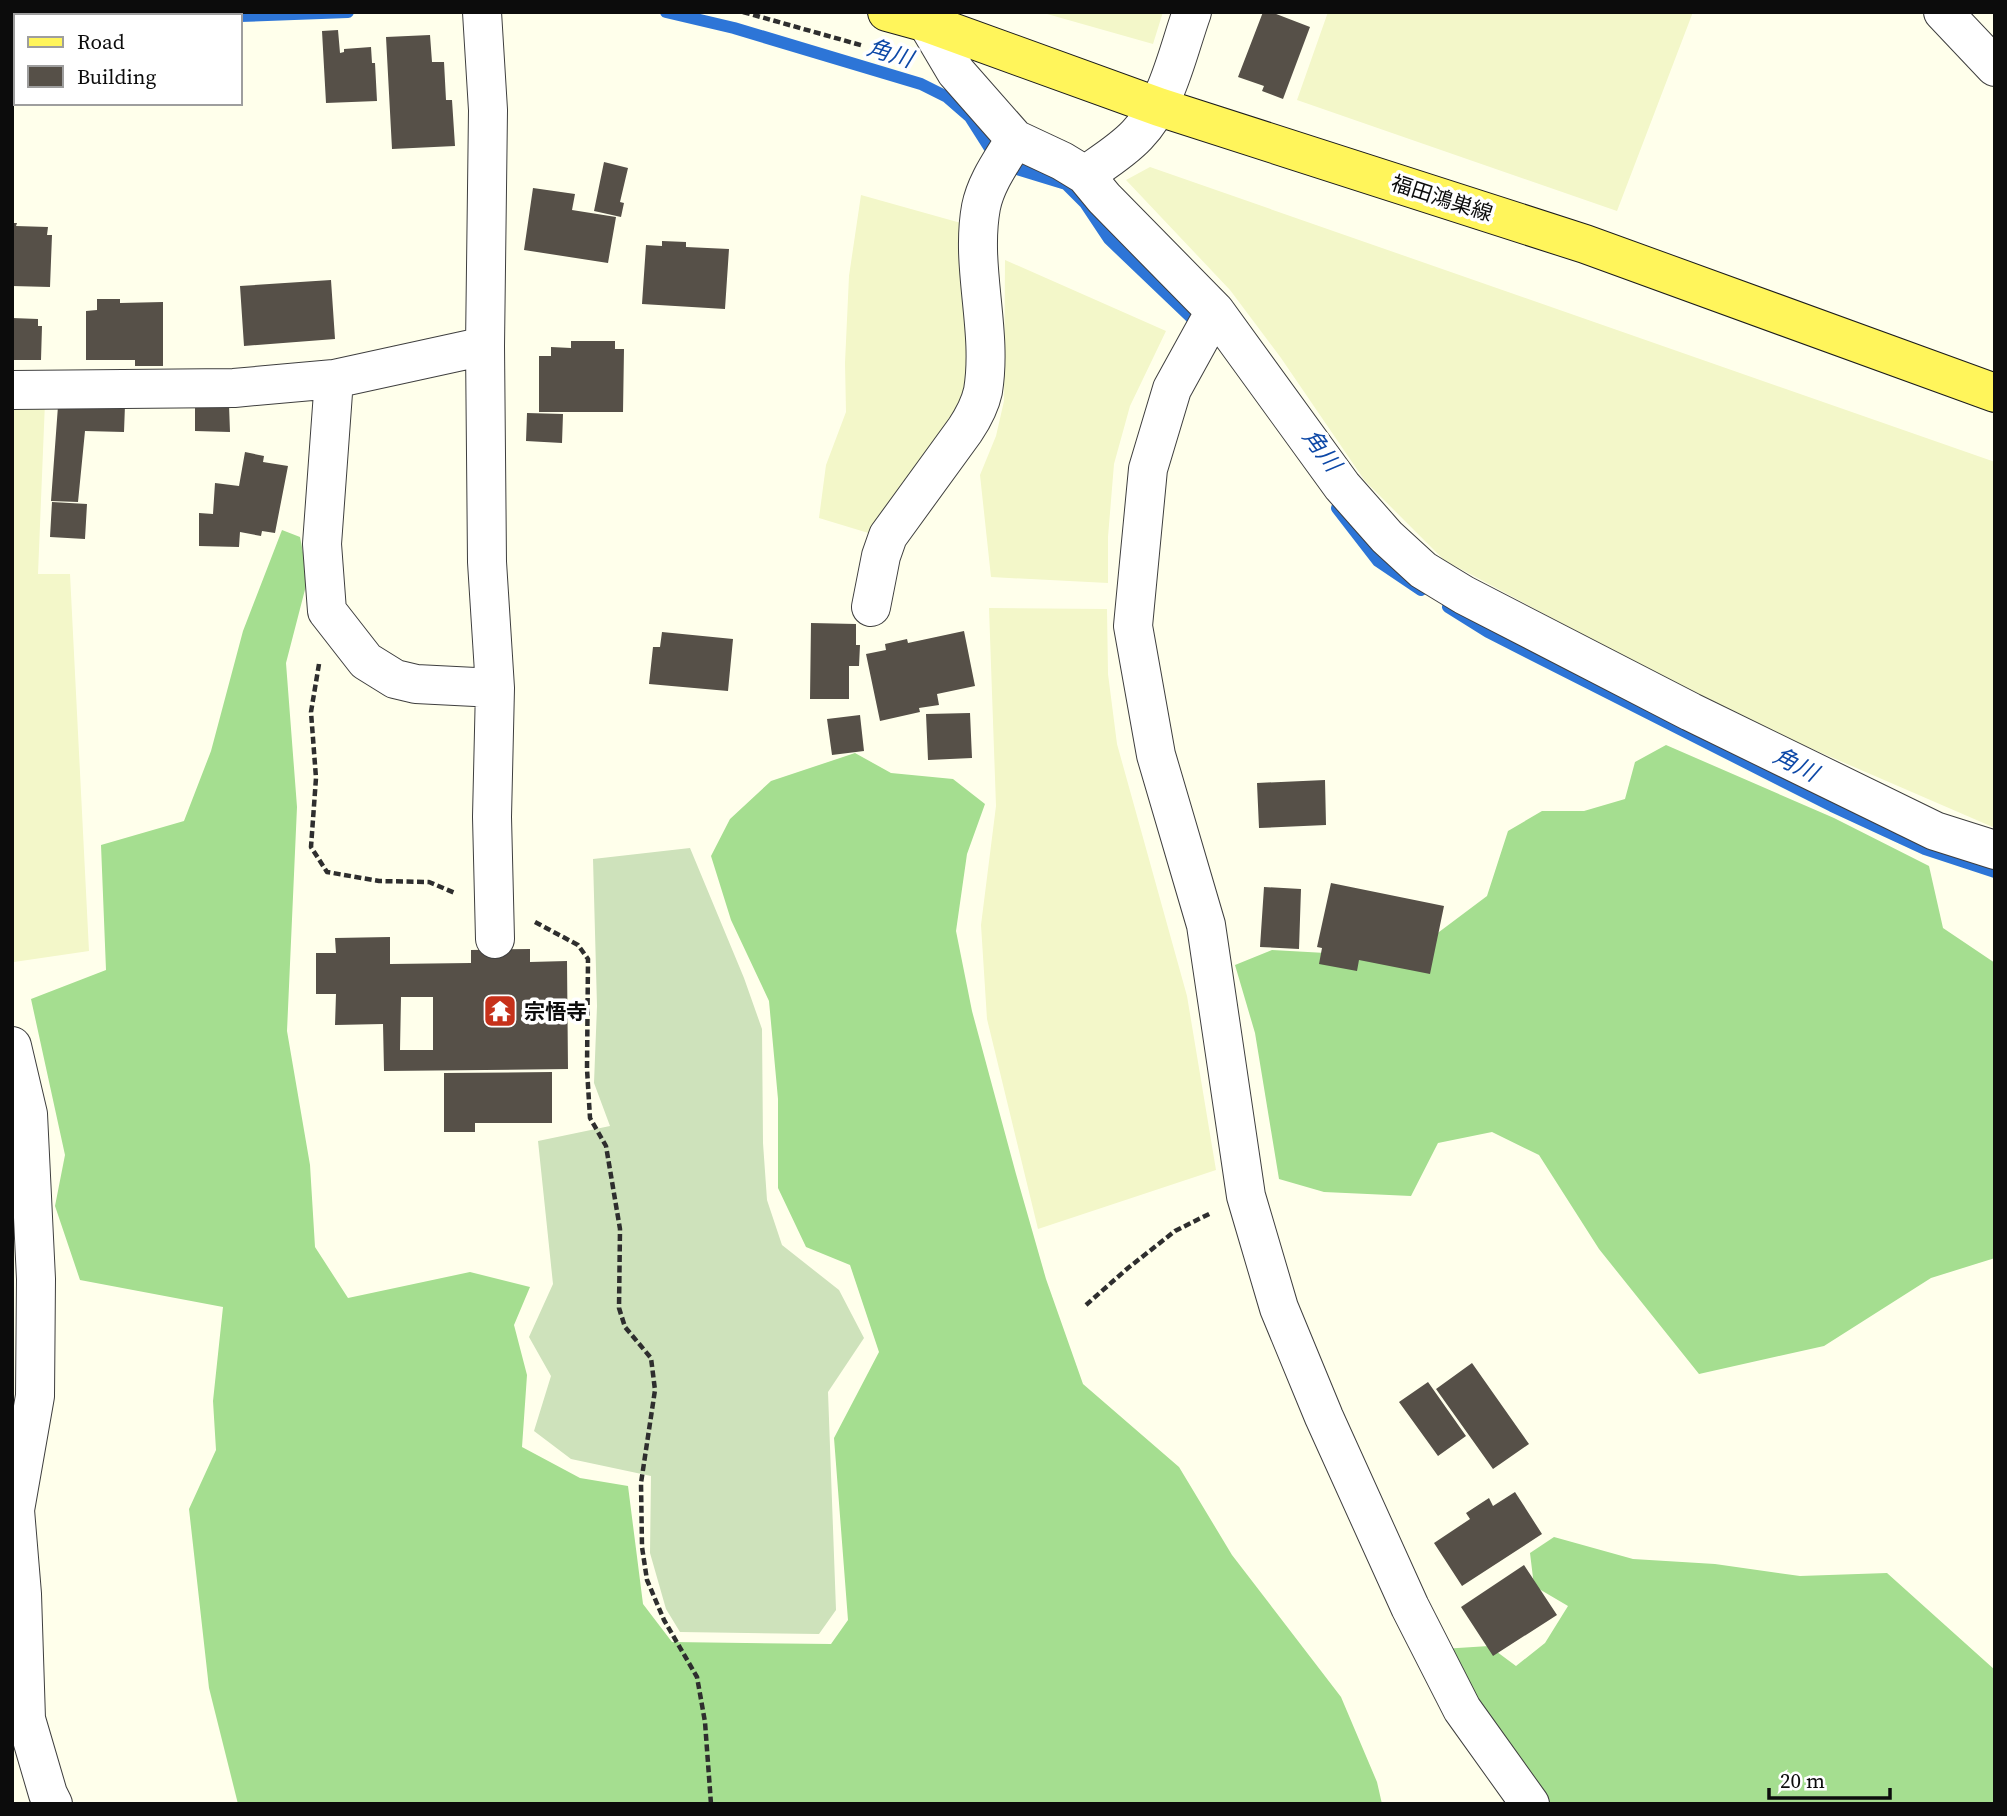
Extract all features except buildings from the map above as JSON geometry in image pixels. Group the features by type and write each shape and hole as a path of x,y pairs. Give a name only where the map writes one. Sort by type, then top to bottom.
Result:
{"main road":[{"name":"福田鴻巣線","path":"887,12 927,23 1159,107 1585,244 1995,393"}],"street":[{"path":"482,12 488,110 485,346 487,562 495,688 492,817 496,922"},
{"path":"1085,175 1126,146 1159,107 1192,12"},
{"path":"1942,12 1995,67"},
{"path":"927,23 956,72 1015,139 1085,175 1214,311 1342,486 1387,537 1423,570 1464,595 1691,712 1936,831 1995,850"},
{"path":"871,607 881,556 888,536 965,430 976,412 983,391 985,355 979,240 981,207 989,181 1015,139"},
{"path":"1214,311 1172,389 1148,469 1133,626 1156,755 1206,925 1246,1196 1279,1308 1324,1417 1410,1607 1462,1709 1530,1804"},
{"path":"12,390 234,388 334,379 485,346"},
{"path":"334,379 323,544 327,611 366,662 395,679 415,684 495,688"},
{"path":"12,1046 27,1114 36,1279 35,1396 15,1510 22,1594 26,1719 53,1804"}],"path":[{"path":"327,611 311,712 316,778 312,847 327,872 379,881 429,882 496,922 544,926 578,945 588,959 587,1069 590,1118 606,1146 620,1229 619,1308 625,1327 651,1358 655,1390 640,1483 643,1558 647,1580 664,1620 697,1677 705,1722 711,1804"},
{"path":"1086,1305 1175,1231 1246,1196"}],"green space":[{"path":"1040,12 1163,12 1153,44"},
{"path":"1328,12 1693,12 1617,211 1297,100"},
{"path":"1150,167 1995,462 1995,828 1727,712 1444,560 1365,481 1281,358 1230,290 1126,180"},
{"path":"861,195 968,225 968,349 971,395 875,535 819,518 826,465 846,412 849,276"},
{"path":"1005,260 1166,331 1130,406 1114,464 1108,537 1108,583 991,577 980,475 996,436 1004,401"},
{"path":"45,402 38,574 70,574 89,951 14,962 12,403"},
{"path":"282,530 300,537 308,578 286,663 297,807 287,1031 310,1165 315,1247 348,1298 470,1272 530,1287 514,1325 527,1375 522,1447 580,1478 628,1486 643,1604 672,1642 831,1644 848,1620 834,1438 879,1352 850,1265 806,1247 778,1188 778,1099 769,1001 731,920 711,856 730,819 771,781 855,753 891,773 953,779 985,804 967,854 956,931 972,1011 1046,1279 1083,1384 1179,1467 1232,1555 1341,1697 1377,1782 1382,1804 238,1804 209,1688 189,1509 216,1450 213,1401 223,1307 80,1280 55,1206 65,1155 31,999 106,970 101,845 184,821 211,751 243,631"},
{"path":"989,608 1107,609 1108,674 1117,744 1187,996 1216,1170 1038,1229 987,1019 981,925 996,806"},
{"path":"1666,745 1834,818 1929,866 1943,928 1995,963 1995,1258 1931,1278 1824,1346 1699,1374 1599,1249 1539,1155 1492,1132 1438,1143 1411,1196 1324,1192 1279,1179 1255,1033 1235,965 1272,950 1397,957 1431,938 1487,896 1508,831 1542,811 1584,811 1625,799 1635,762"},
{"path":"690,848 744,978 762,1029 763,1143 767,1200 782,1245 839,1290 864,1338 828,1392 836,1610 819,1634 680,1632 666,1609 650,1553 651,1476 571,1459 534,1431 551,1376 529,1337 553,1284 538,1141 610,1126 594,1083 597,1006 593,859"},
{"path":"1554,1537 1633,1559 1715,1564 1800,1576 1887,1573 1995,1670 1995,1804 1548,1804 1442,1649 1489,1646 1516,1666 1545,1643 1568,1606 1534,1586 1530,1553"}],"waterway":[{"name":"角川","path":"80,12 125,14"},
{"name":"角川","path":"242,16 348,12"},
{"name":"角川","path":"666,12 734,28 921,84 947,97 970,117 991,150 1017,169 1066,184 1085,203 1109,239 1200,326"},
{"name":"角川","path":"1337,508 1378,561 1421,590"},
{"name":"角川","path":"1448,607 1488,632 1832,806 1925,849 1995,872"}],"place":[{"name":"宗悟寺","path":"500,1011"}]}
